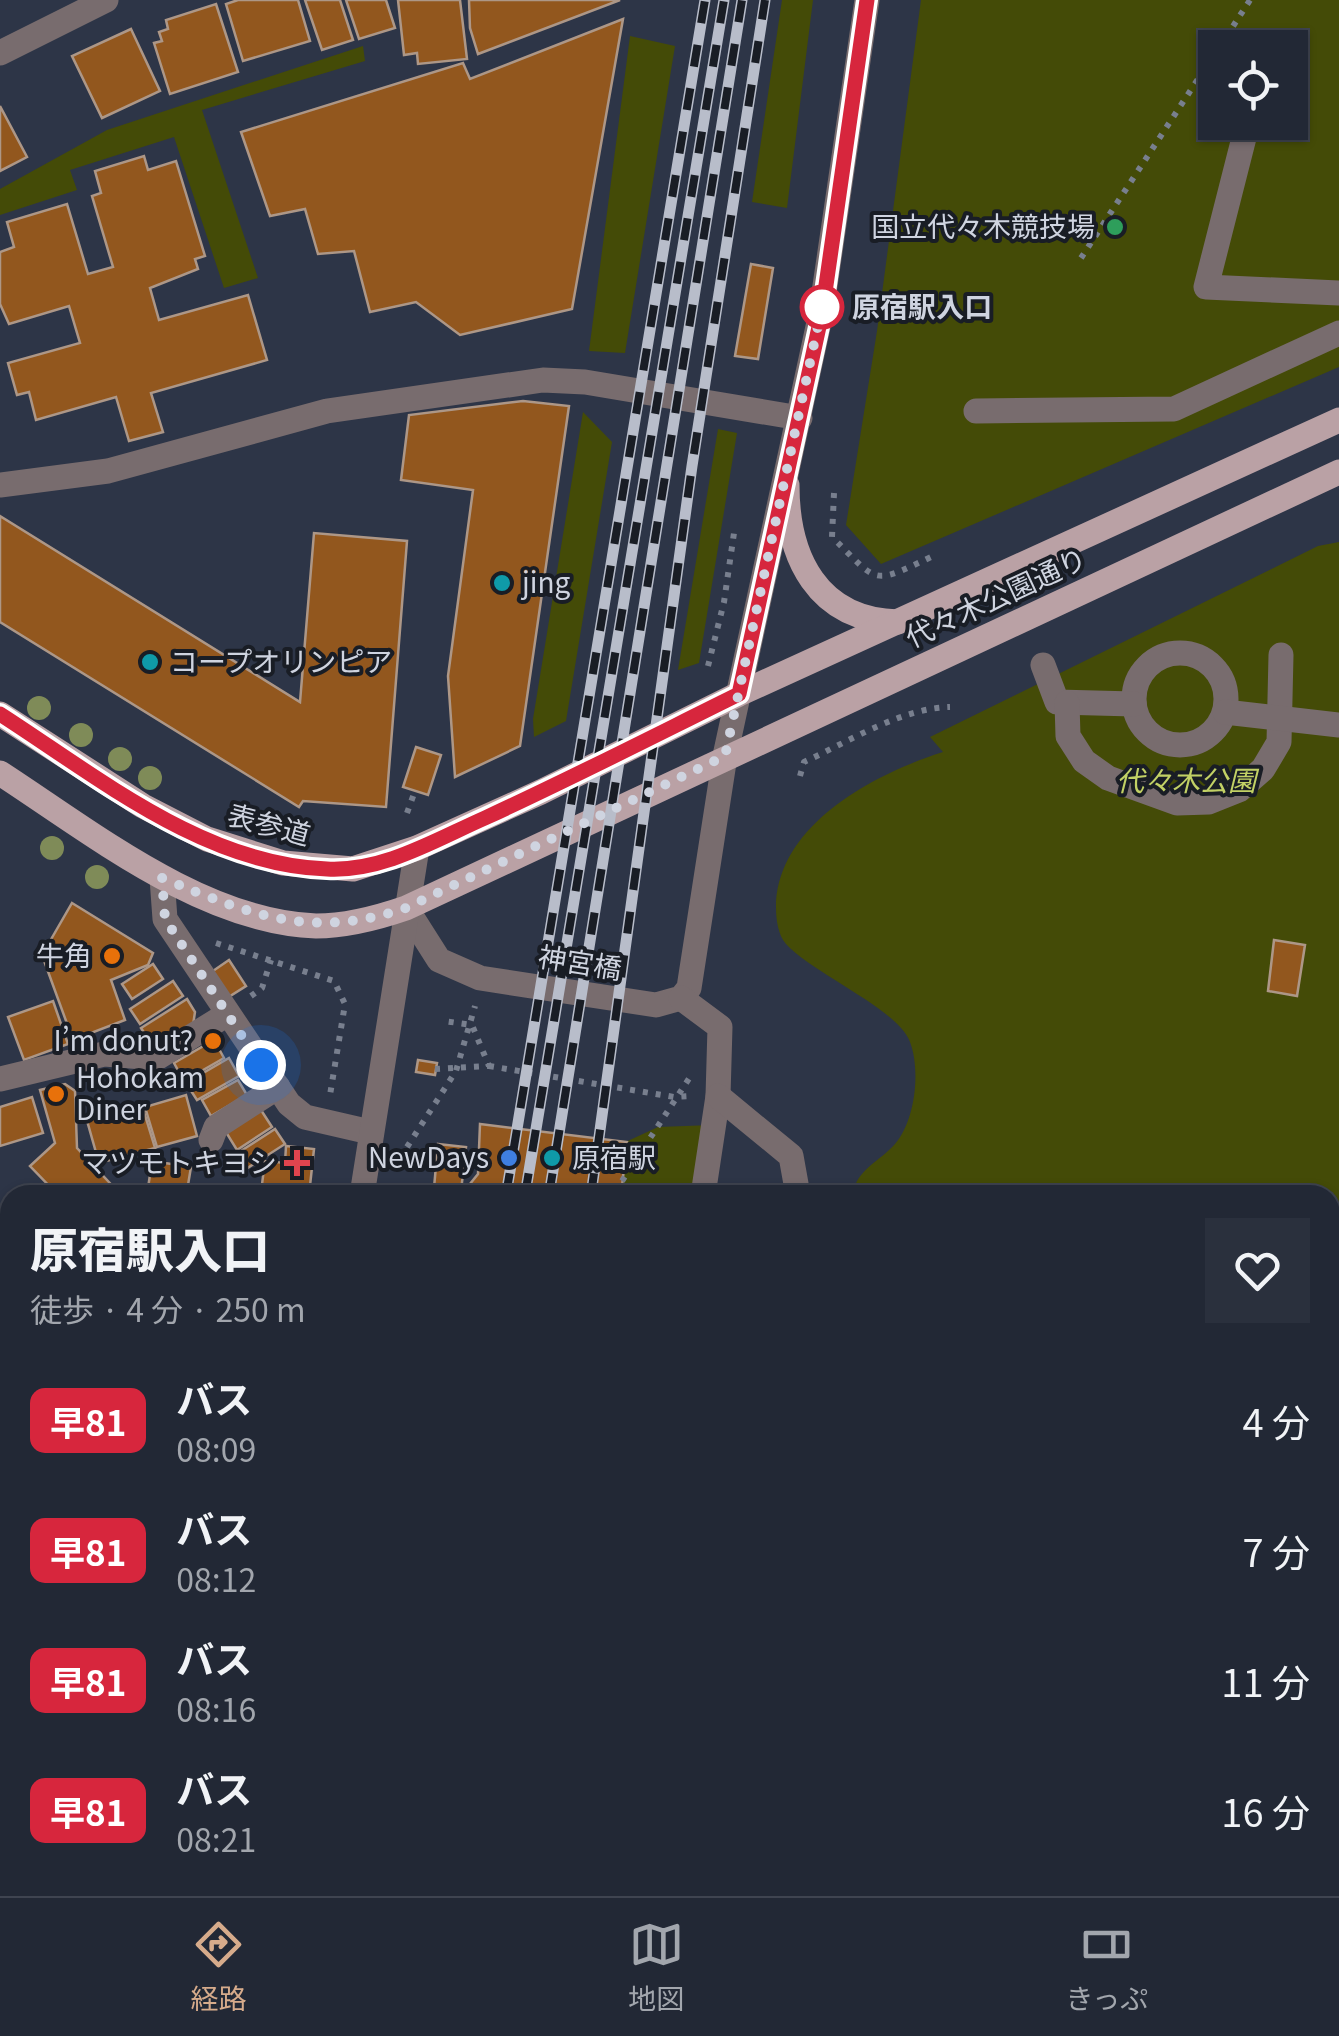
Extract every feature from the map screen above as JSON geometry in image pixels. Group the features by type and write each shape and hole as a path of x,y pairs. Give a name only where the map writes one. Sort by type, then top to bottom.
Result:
{"main road":[{"name":"代々木公園通り","path":"541,792 739,694 1339,420"},
{"name":"代々木公園通り","path":"406,908 1339,472"},
{"path":"787,485 789,533 814,583 836,604 858,616 902,622"},
{"name":"表参道","path":"0,714 175,824 258,857 306,867 353,869 417,848 541,792"},
{"path":"0,773 162,878 268,918 300,924 346,924 406,908"}],"street":[{"path":"0,53 106,0"},
{"path":"705,1185 718,1096 720,1027 681,998 693,975 725,756 787,485 838,217 867,0"},
{"path":"1243,140 1206,287 1339,294"},
{"path":"976,411 1174,410 1339,332"},
{"path":"0,485 108,470 327,411 543,380 585,382 800,418"},
{"path":"1177,652 1205,660 1216,670 1227,697 1225,712 1207,737 1176,745 1147,732 1134,704 1140,675 1162,656 1177,652"},
{"path":"1067,703 1068,736 1084,761 1108,778 1177,803 1209,802 1239,790 1263,770 1279,742 1283,718 1281,654"},
{"path":"1042,664 1057,702 1134,704"},
{"path":"1225,712 1339,725"},
{"path":"363,1185 417,848"},
{"path":"162,878 165,919 234,1009 278,1087 305,1118 370,1132"},
{"name":"神宮橋","path":"406,908 439,960 480,978 646,1004 666,1004 681,998"},
{"path":"0,1079 104,1054 157,1058 234,1009"},
{"path":"210,1140 216,1127 278,1087"},
{"path":"718,1096 791,1156 796,1185"}],"path":[{"path":"1231,30 1250,0"},
{"path":"1081,258 1198,81"},
{"path":"834,493 832,537 874,578 884,579 931,558"},
{"path":"708,666 724,602 734,532"},
{"path":"800,776 804,762 928,708 950,707"},
{"path":"406,814 415,791"},
{"path":"173,932 184,930 334,980 345,1004 326,1124"},
{"path":"234,1009 262,988 271,960"},
{"path":"406,1147 456,1071 475,1005"},
{"path":"444,1021 472,1025"},
{"path":"472,1025 489,1066"},
{"path":"436,1069 456,1071 489,1066 674,1098 718,1096"},
{"path":"622,1181 695,1070"}],"green space":[{"path":"782,0 813,0 787,208 752,202"},
{"name":"国立代々木競技場","path":"921,0 1339,0 1339,367 881,564 846,525 877,331"},
{"path":"630,36 675,46 625,353 589,351"},
{"path":"363,46 365,61 202,110 258,278 224,288 174,137 70,170 77,190 0,215 0,189 107,130"},
{"path":"583,412 612,442 566,721 534,737 533,719"},
{"path":"718,429 737,433 699,663 678,670"},
{"name":"代々木公園","path":"1339,542 1339,1185 856,1185 902,1134 914,1095 913,1054 910,1042 890,1017 786,944 779,932 776,908 780,878 792,852 811,828 860,789 943,752 930,737 1318,546"},
{"path":"712,1125 698,1185 601,1185 606,1151 658,1127"}],"building":[{"path":"238,0 298,0 310,41 243,61 226,4"},
{"path":"305,0 340,0 353,40 322,50"},
{"path":"346,0 386,0 395,28 359,39"},
{"path":"398,0 460,0 467,59 418,64 417,53 404,55"},
{"path":"469,0 620,0 478,54 470,28"},
{"path":"216,4 238,72 170,94 154,43 162,41 159,32 168,29 166,20"},
{"path":"623,19 572,309 460,335 416,302 370,312 354,251 318,254 305,209 270,216 241,132 463,63 470,79"},
{"path":"131,29 160,91 102,118 72,56"},
{"path":"0,106 27,157 0,171"},
{"path":"144,156 148,170 176,161 205,256 195,259 198,269 150,288 159,320 248,295 267,360 151,393 163,432 129,441 116,397 36,420 29,392 17,395 8,363 80,343 69,306 9,324 0,304 0,252 14,247 7,222 67,204 88,274 113,267 92,196 101,193 95,171"},
{"path":"751,264 773,268 758,359 735,356"},
{"name":"jing","path":"523,401 569,406 520,746 455,777 448,676 473,490 401,480 409,415"},
{"name":"コープオリンピア","path":"0,516 300,702 314,533 407,541 386,807 303,801 299,807 0,622"},
{"path":"416,747 441,755 428,795 403,787"},
{"path":"72,903 153,953 148,965 111,980 125,1020 73,1040 42,955"},
{"path":"1274,940 1305,945 1297,996 1268,991"},
{"path":"229,960 246,986 227,998 210,973"},
{"path":"153,964 163,979 132,999 122,984"},
{"path":"173,981 183,996 140,1024 130,1009"},
{"path":"187,999 195,1012 193,1025 168,1042 149,1040 141,1028"},
{"path":"53,1001 68,1044 24,1060 8,1017"},
{"path":"214,1040 224,1058 184,1081 174,1063"},
{"path":"229,1058 239,1076 197,1100 186,1083"},
{"path":"418,1060 437,1063 435,1075 416,1072"},
{"path":"238,1080 247,1095 211,1116 202,1100"},
{"path":"65,1084 75,1091 77,1148 112,1185 48,1185 30,1166 55,1143 40,1090"},
{"path":"186,1095 197,1136 157,1147 145,1107"},
{"path":"32,1097 43,1133 0,1146 0,1107"},
{"path":"141,1102 155,1148 99,1163 86,1117"},
{"path":"259,1107 272,1127 237,1150 224,1129"},
{"name":"原宿駅","path":"480,1124 627,1142 622,1185 469,1185 478,1174"},
{"path":"275,1129 285,1144 246,1169 236,1154"},
{"path":"438,1144 466,1147 462,1185 434,1185"},
{"path":"286,1146 314,1149 310,1185 262,1185 265,1161 285,1163"},
{"path":"152,1161 191,1167 188,1185 148,1185"}],"railway":[{"path":"508,1185 705,0"},
{"path":"527,1185 724,0"},
{"path":"551,1185 742,0"},
{"path":"592,1185 692,466 765,0"}],"bus line":[{"name":"早81","path":"0,714 175,824 258,857 326,870 353,869 417,848 739,694 822,313 867,0"}],"place":[{"name":"国立代々木競技場","path":"1115,227"},
{"name":"原宿駅入口","path":"822,307"},
{"name":"jing","path":"502,583"},
{"name":"コープオリンピア","path":"150,662"},
{"name":"牛角","path":"112,956"},
{"name":"I’m donut?","path":"213,1041"},
{"name":"Hohokam Diner","path":"56,1094"},
{"name":"NewDays","path":"509,1158"},
{"name":"原宿駅","path":"552,1158"},
{"name":"マツモトキヨシ","path":"297,1163"}],"route":[{"path":"261,1065 165,919 162,878 268,918 318,926 371,920 406,908 725,756 787,485 822,307"}]}
